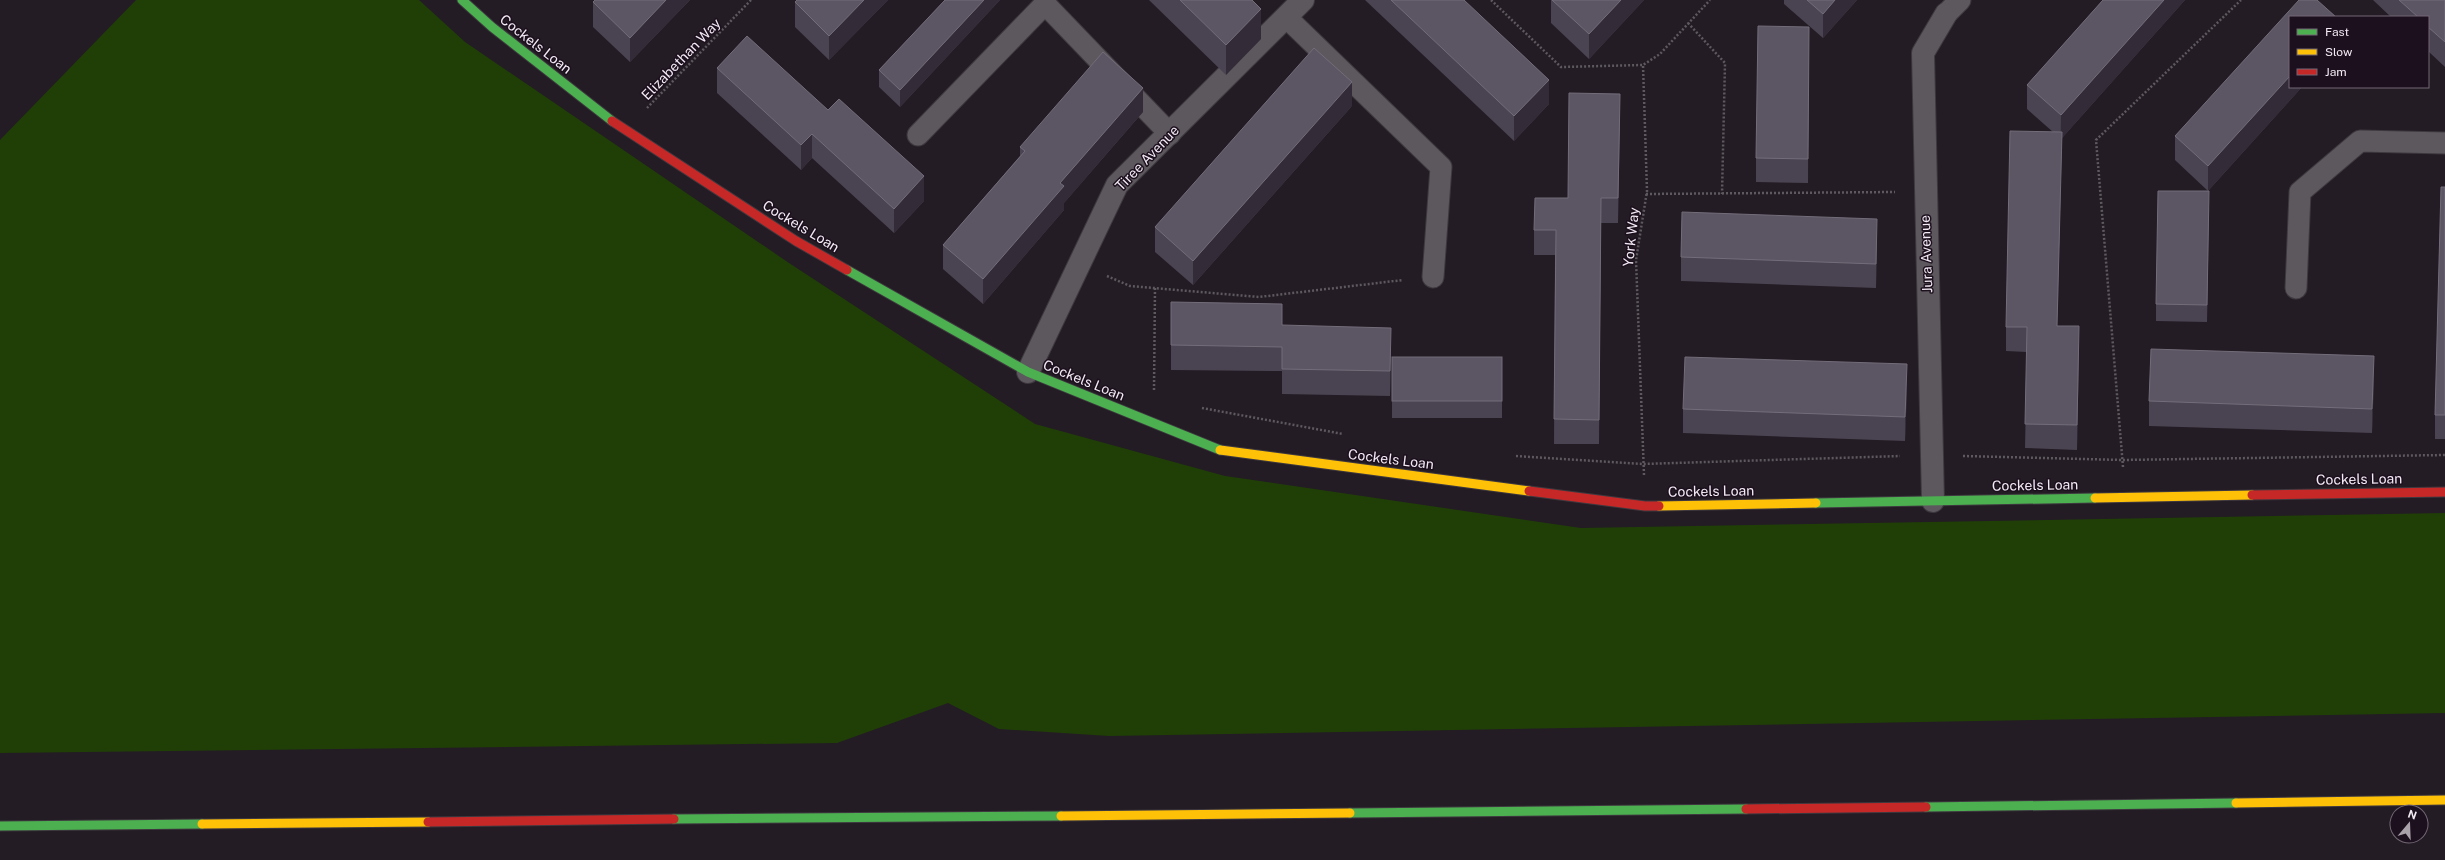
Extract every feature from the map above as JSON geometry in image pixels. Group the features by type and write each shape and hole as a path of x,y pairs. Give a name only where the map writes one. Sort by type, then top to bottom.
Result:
{"main road":[{"name":"Cockels Loan","path":"462,0 492,27 625,131 796,241 1028,372 1224,452 1645,506 2445,492"},
{"path":"0,826 2121,805 2445,800"}],"street":[{"name":"Tiree Avenue","path":"1028,372 1117,185 1170,134 1303,0"},
{"name":"Jura Avenue","path":"1933,501 1924,192 1923,53 1953,7"}],"lane":[{"path":"918,135 1045,4 1170,134"},
{"path":"1286,17 1441,167 1433,277"},
{"path":"2296,288 2300,192 2360,141 2445,143"}],"path":[{"name":"Elizabethan Way","path":"625,131 751,0"},
{"path":"1491,0 1562,67 1643,65 1660,54 1710,0"},
{"path":"2126,497 2096,140 2241,0"},
{"path":"1688,23 1724,63 1722,194"},
{"name":"York Way","path":"1643,65 1646,194 1636,260 1645,506"},
{"path":"1646,194 1924,192"},
{"path":"1080,264 1130,286 1259,297 1433,277"},
{"path":"1154,391 1155,288"},
{"path":"1201,407 1348,435"},
{"path":"1511,456 1643,464 1932,456 2122,460 2445,455"}],"green space":[{"path":"136,0 419,0 465,42 789,263 1035,424 1225,476 1581,528 2445,513 2445,713 1109,736 999,729 948,703 837,743 0,753 0,140"}],"building":[{"path":"595,0 666,0 630,38 593,2"},
{"path":"797,0 864,0 829,36 795,2"},
{"path":"945,0 984,0 900,90 879,70"},
{"path":"1180,0 1252,0 1261,9 1226,45"},
{"path":"1391,0 1464,0 1549,80 1514,116"},
{"path":"1552,0 1621,0 1589,34"},
{"path":"1807,0 1835,0 1823,14"},
{"path":"2103,0 2164,0 2061,115 2027,85"},
{"path":"2299,0 2317,0 2335,16 2289,16 2289,77 2208,166 2175,136"},
{"path":"2399,0 2445,0 2445,42 2429,28 2429,16 2417,16"},
{"path":"1758,26 1809,27 1808,159 1756,158"},
{"path":"747,36 828,110 839,99 924,176 894,209 812,134 801,145 717,68"},
{"path":"1314,48 1352,82 1193,261 1155,227"},
{"path":"1103,52 1143,88 1060,183 1064,186 983,279 943,245 1025,151 1020,147"},
{"path":"1569,93 1620,94 1618,198 1601,198 1599,420 1554,419 1556,230 1534,230 1535,198 1568,198"},
{"path":"2010,131 2062,132 2057,326 2079,326 2077,425 2025,424 2027,327 2006,327"},
{"path":"2441,187 2445,187 2445,415 2435,415"},
{"path":"2158,191 2209,191 2207,305 2156,304"},
{"path":"1682,212 1877,219 1876,264 1681,257"},
{"path":"1171,302 1282,304 1282,325 1391,328 1390,371 1282,369 1282,347 1171,345"},
{"path":"2151,349 2374,356 2372,409 2149,401"},
{"path":"1392,357 1502,357 1502,401 1392,401"},
{"path":"1685,357 1907,364 1905,417 1683,409"}],"traffic: fast":[{"path":"462,0 492,27 612,121"},
{"path":"847,270 1028,372 1220,450"},
{"path":"1816,503 2095,498"},
{"path":"1926,807 2236,803"},
{"path":"1350,813 1746,809"},
{"path":"674,819 1061,816"},
{"path":"0,826 202,824"}],"traffic: slow":[{"path":"1220,450 1529,491"},
{"path":"2095,498 2252,495"},
{"path":"1659,506 1816,503"},
{"path":"2236,803 2445,800"},
{"path":"1061,816 1350,813"},
{"path":"202,824 428,822"}],"traffic: jam":[{"path":"612,121 796,241 847,270"},
{"path":"1529,491 1645,506 1659,506"},
{"path":"2252,495 2445,492"},
{"path":"1746,809 1926,807"},
{"path":"428,822 674,819"}]}
